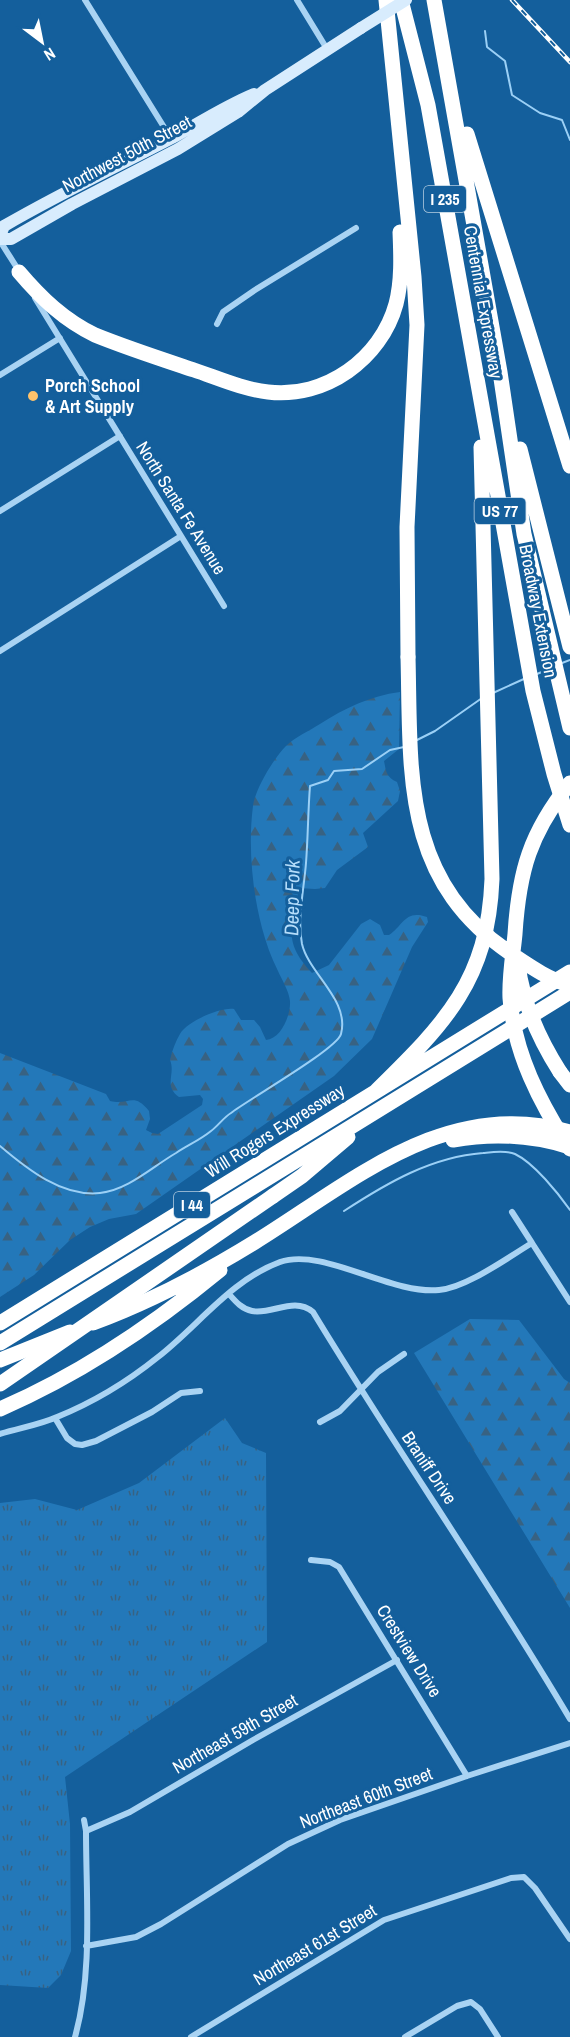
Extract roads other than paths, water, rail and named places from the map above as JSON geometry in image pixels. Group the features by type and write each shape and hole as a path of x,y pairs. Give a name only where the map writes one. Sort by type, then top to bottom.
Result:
{"highway":[{"path":"386,0 417,325 407,527 408,657 414,801 425,845 437,873 453,898 472,921 494,942 529,966 570,985"},
{"name":"Centennial Expressway","path":"401,0 428,105 480,400"},
{"name":"Centennial Expressway","path":"434,0 500,372"},
{"path":"448,72 570,466"},
{"path":"19,272 46,302 65,318 84,330 119,344 259,391 290,393 326,383 348,372 368,354 385,332 395,307 401,259 397,112"},
{"path":"500,372 570,647"},
{"name":"Broadway Extension","path":"500,372 524,534 569,723"},
{"path":"375,1092 442,1024 463,991 477,960 491,896 480,400"},
{"name":"Broadway Extension","path":"480,400 520,621 542,727 570,825"},
{"path":"570,783 547,815 533,842 523,870 517,900 510,995 512,1017 529,1076 541,1101 570,1148"},
{"path":"515,929 519,969 527,1007 544,1045 570,1085"},
{"name":"Will Rogers Expressway","path":"3,1321 570,972"},
{"name":"Will Rogers Expressway","path":"0,1343 570,992"},
{"path":"0,1384 302,1176 387,1104"},
{"path":"0,1360 158,1296 255,1242 394,1154 432,1137 472,1127 529,1125 570,1132"},
{"path":"394,1154 441,1142 493,1137 528,1137 570,1148"},
{"path":"0,1409 73,1374 136,1334 255,1242"}],"main road":[{"name":"Northwest 50th Street","path":"265,90 233,103 4,226 0,238 11,238 178,149 238,112 265,90 327,49 406,0"}],"street":[{"path":"85,0 178,149"},
{"path":"297,0 327,49"},
{"path":"217,324 223,312 247,295 356,228"},
{"name":"North Santa Fe Avenue","path":"0,238 224,606"},
{"path":"0,375 60,338"},
{"path":"0,511 120,436"},
{"path":"0,651 181,536"},
{"path":"512,1212 570,1302"},
{"path":"0,1434 55,1418 125,1382 160,1356 252,1275 282,1261 311,1260 415,1290 440,1290 461,1284 532,1243"},
{"name":"Braniff Drive","path":"229,1294 240,1306 254,1312 289,1305 308,1307 313,1312 420,1483 462,1542 570,1719"},
{"path":"320,1422 340,1411 378,1372 404,1354"},
{"path":"55,1418 67,1438 82,1446 152,1412 181,1393 200,1391"},
{"name":"Crestview Drive","path":"311,1560 330,1562 339,1567 467,1776"},
{"name":"Northeast 59th Street","path":"86,1832 130,1812 397,1660"},
{"name":"Northeast 60th Street","path":"86,1946 136,1937 288,1844 340,1820 570,1743"},
{"path":"75,2037 81,2017 86,1981 86,1832 84,1820"},
{"name":"Northeast 61st Street","path":"191,2037 384,1920 511,1878 524,1877 535,1888 570,1939"},
{"path":"405,2037 457,2006 471,2002 480,2009 498,2037"}],"waterway":[{"path":"485,31 487,47 505,61 512,95 540,113 562,120 570,140"},
{"name":"Deep Fork","path":"562,663 570,660"},
{"name":"Deep Fork","path":"537,674 551,668"},
{"name":"Deep Fork","path":"493,693 526,678"},
{"name":"Deep Fork","path":"417,740 435,731 482,698"},
{"name":"Deep Fork","path":"0,1146 33,1172 59,1186 86,1193 110,1191 130,1183 203,1137 228,1115 309,1062 336,1041 341,1034 340,1010 312,966 302,944 301,914 310,786 328,780 334,771 362,769 390,750 404,747"},
{"path":"344,1211 393,1181 428,1166 464,1155 499,1152 515,1154 530,1164 570,1210"}],"railway":[{"path":"512,0 570,62"}],"place":[{"name":"Porch School & Art Supply","path":"33,396"}]}
